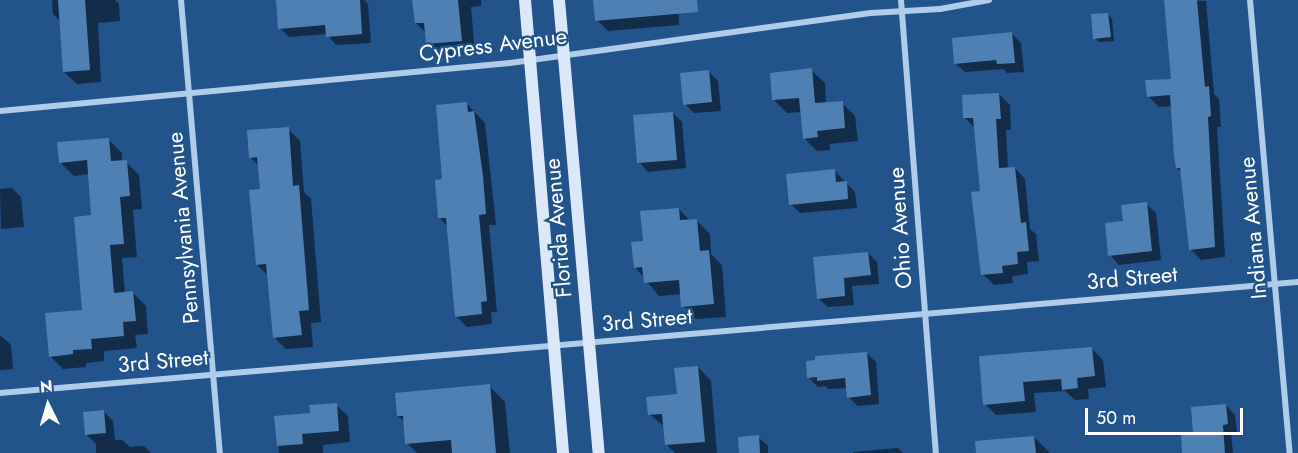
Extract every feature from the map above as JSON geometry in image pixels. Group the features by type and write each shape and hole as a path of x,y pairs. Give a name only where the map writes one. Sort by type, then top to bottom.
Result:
{"main road":[{"name":"Florida Avenue","path":"525,0 564,453"},
{"name":"Florida Avenue","path":"559,0 598,453"}],"street":[{"name":"Pennsylvania Avenue","path":"181,0 220,453"},
{"name":"Ohio Avenue","path":"901,0 936,453"},
{"name":"Cypress Avenue","path":"0,111 190,95 531,59 902,11 940,9 989,0"},
{"name":"Indiana Avenue","path":"1250,0 1290,453"},
{"name":"3rd Street","path":"0,393 1298,282"}],"building":[{"path":"58,0 85,0 90,70 63,72"},
{"path":"276,0 360,0 362,34 326,37 325,25 278,29"},
{"path":"412,0 458,0 462,41 426,44 424,23 415,23"},
{"path":"593,0 697,0 698,12 595,21"},
{"path":"1164,0 1197,0 1205,87 1209,86 1211,116 1208,117 1215,247 1189,250 1180,168 1176,168 1174,156 1170,95 1147,97 1145,80 1171,79"},
{"path":"1108,13 1111,37 1093,39 1091,14"},
{"path":"1012,32 1015,63 997,64 996,60 954,64 952,38"},
{"path":"812,68 815,103 843,101 845,128 817,131 818,137 803,139 799,98 772,100 770,73"},
{"path":"709,70 712,102 683,105 680,73"},
{"path":"999,93 1001,119 996,119 999,168 1015,167 1021,223 1026,222 1029,251 1017,252 1018,264 1002,266 1003,273 981,275 971,192 980,191 973,118 963,118 962,95"},
{"path":"467,102 468,112 474,111 483,176 486,214 479,215 487,301 481,302 482,314 455,317 446,218 438,218 435,180 442,179 436,105"},
{"path":"673,112 677,160 637,163 633,115"},
{"path":"289,127 293,186 299,185 309,310 299,311 302,335 273,338 266,264 256,265 249,190 260,189 257,157 249,158 247,130"},
{"path":"109,138 111,161 127,160 130,196 120,197 124,244 110,245 114,293 133,291 136,321 123,322 124,336 91,339 92,349 73,350 73,354 49,357 45,313 82,310 74,217 91,215 87,160 59,163 57,142"},
{"path":"835,169 836,182 847,181 848,199 789,205 786,174"},
{"path":"1147,202 1152,251 1108,256 1105,223 1123,221 1121,205"},
{"path":"679,208 680,220 697,219 700,251 709,250 714,304 681,307 679,280 644,283 642,267 634,268 631,242 643,241 640,211"},
{"path":"868,252 871,275 844,278 845,296 817,299 813,257"},
{"path":"1092,347 1095,376 1077,378 1078,388 1062,390 1061,379 1023,382 1025,401 983,405 979,356"},
{"path":"867,352 871,395 847,398 845,378 817,381 817,377 807,378 806,361 815,360 815,356"},
{"path":"698,366 705,442 665,445 662,414 648,415 646,397 677,394 674,368"},
{"path":"490,384 496,453 452,453 451,440 405,444 403,416 397,416 395,393"},
{"path":"337,403 339,431 302,434 303,444 277,446 274,416 310,413 309,405"},
{"path":"1226,404 1228,424 1223,425 1225,453 1182,453 1181,435 1193,434 1191,407"},
{"path":"104,410 106,433 85,435 83,412"},
{"path":"759,435 760,453 739,453 738,437"},
{"path":"1034,436 1036,453 976,453 975,441"}]}
